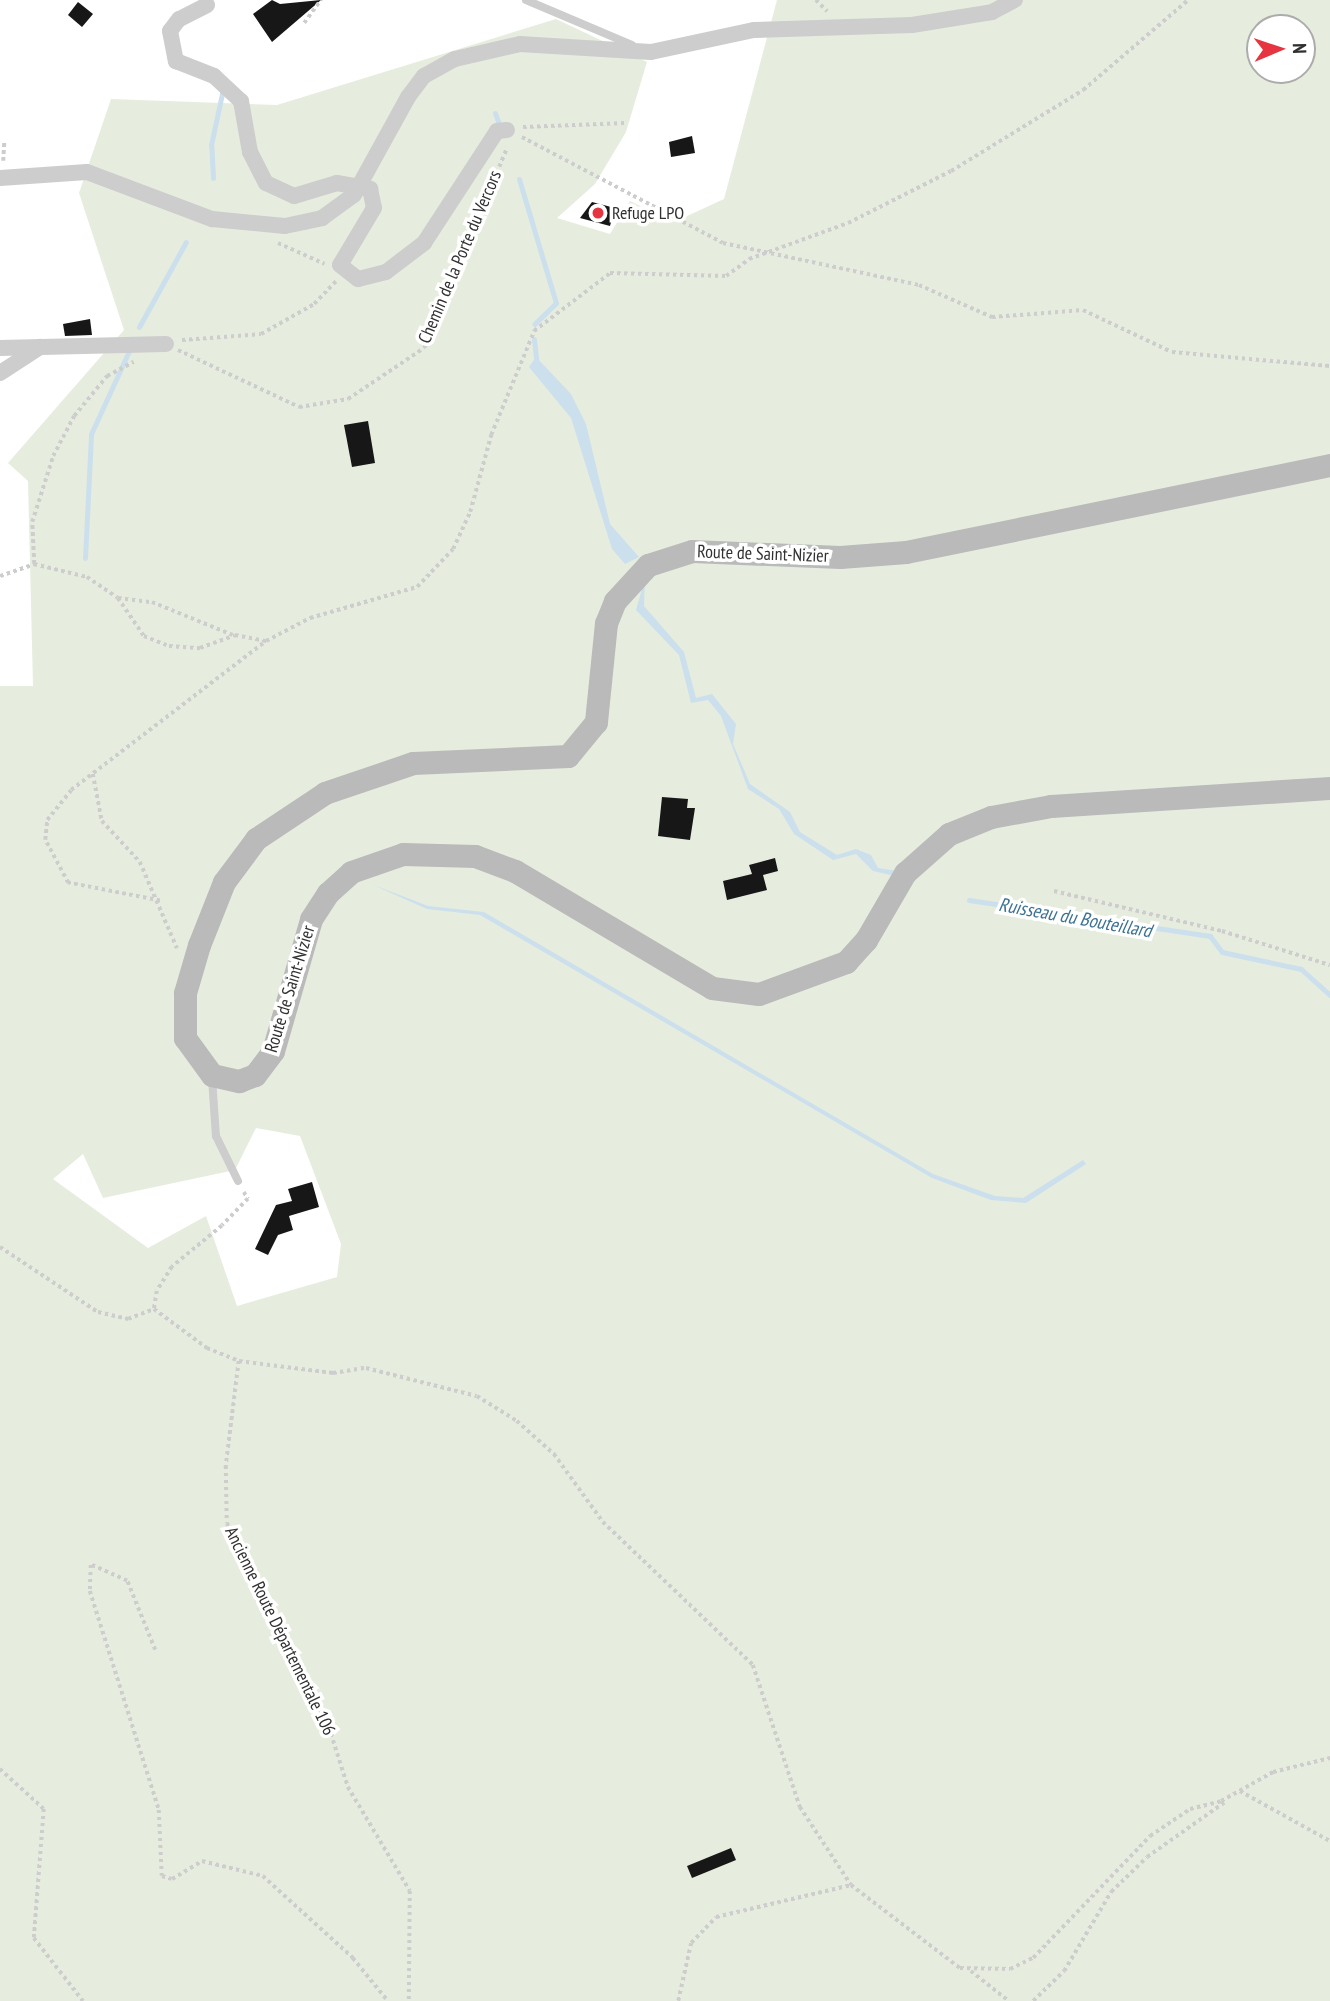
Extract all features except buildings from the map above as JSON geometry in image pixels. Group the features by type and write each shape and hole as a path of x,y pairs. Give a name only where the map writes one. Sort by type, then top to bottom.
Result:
{"main road":[{"name":"Route de Saint-Nizier","path":"1330,465 906,552 839,557 718,550 658,561 637,574 615,601 603,645 599,711 578,749 552,760 413,763 295,808 238,860 188,980 185,1038 212,1075 239,1081 267,1063 311,919 351,872 403,854 475,856 515,871 702,983 759,993 846,961 866,940 905,873 949,834 991,817 1051,806 1330,788"}],"street":[{"path":"0,178 87,172 241,226 285,226 321,218 357,186 408,97 424,76 455,58 520,44 650,52 754,30 912,24 992,12 1014,0"},
{"path":"211,3 179,19 170,31 176,61 214,76 241,102 250,152 266,183 294,195 337,183 370,189 374,208 362,234 342,254 345,272 371,279 403,261 458,197 497,131 507,130"},
{"path":"0,348 166,344"},
{"path":"0,373 40,347"}],"lane":[{"path":"526,0 650,52"},
{"path":"212,1075 216,1136 238,1181"}],"path":[{"path":"304,23 321,0"},
{"path":"160,901 86,891 55,868 45,840 47,820 93,773 266,641 310,618 417,587 453,549 534,331 610,273 710,278 765,253 848,223 1032,125 1083,90 1188,0"},
{"path":"507,130 544,123 626,123"},
{"path":"507,130 659,206 705,237 765,253 919,285 992,317 1083,310 1172,352 1330,366"},
{"name":"Chemin de la Porte du Vercors","path":"166,344 299,407 317,409 360,392 424,348 511,141 507,130"},
{"path":"0,166 4,142"},
{"path":"34,564 32,522 74,416 107,376 166,344 278,327 314,304 345,272 241,226"},
{"path":"0,576 34,564 88,577 118,598 144,636 169,646 200,648 235,635"},
{"path":"118,598 152,602 235,635 266,641"},
{"path":"93,773 102,821 141,862 160,901 188,980"},
{"path":"1054,891 1222,930 1330,965"},
{"path":"154,1309 157,1291 172,1267 248,1199"},
{"path":"0,1247 99,1312 128,1319 154,1309"},
{"path":"154,1309 207,1348 239,1361 332,1373 366,1368 477,1396 517,1421 554,1454 603,1522 753,1665 800,1807 851,1885 1009,2001"},
{"name":"Ancienne Route Départementale 106","path":"239,1361 226,1466 227,1523 329,1727 348,1787 410,1891 409,2001"},
{"path":"155,1650 127,1581 91,1564 90,1591 159,1810 162,1876 172,1879 202,1861 263,1876 353,1958 388,2001"},
{"path":"1033,2001 1064,1971 1111,1892 1147,1857 1240,1791 1273,1773 1330,1758"},
{"path":"0,1769 44,1809 34,1938 83,2001"},
{"path":"971,1971 1010,1969 1033,1958 1150,1836 1190,1809 1240,1791 1330,1841"},
{"path":"678,2001 691,1943 716,1917 851,1885"}],"green space":[{"path":"777,0 1330,0 1330,2001 0,2001 0,686 33,686 28,481 8,463 124,330 79,193 111,99 277,105 556,19 647,62 626,132 595,184 557,218 610,234 630,201 674,222 724,199","holes":["256,1128 300,1136 341,1244 337,1277 237,1306 206,1216 148,1248 53,1179 83,1154 103,1198 235,1170"]}],"water":[{"path":"536,357 571,394 586,424 610,524 639,557 625,564 612,549 571,418 529,367"},
{"path":"645,578 644,606 684,652 696,698 712,694 736,724 733,744 750,784 790,812 800,832 837,855 856,849 871,855 878,868 898,871 895,876 873,871 856,854 833,860 794,834 779,809 748,789 721,716 708,700 691,703 679,655 636,610"},
{"path":"371,884 428,906 484,912 933,1174 995,1196 1023,1198 1083,1160 1086,1164 1026,1203 991,1200 932,1178 480,915 427,909"}],"waterway":[{"path":"213,178 211,145 223,89"},
{"name":"Ruisseau du Bouteillard","path":"495,113 500,127"},
{"name":"Ruisseau du Bouteillard","path":"519,179 556,303 534,324"},
{"path":"139,327 186,242"},
{"name":"Ruisseau du Bouteillard","path":"534,339 537,367"},
{"path":"85,558 91,434 129,351"},
{"name":"Ruisseau du Bouteillard","path":"969,900 1210,936 1222,952 1301,969 1330,995"}],"place":[{"name":"Refuge LPO","path":"598,213"}]}
